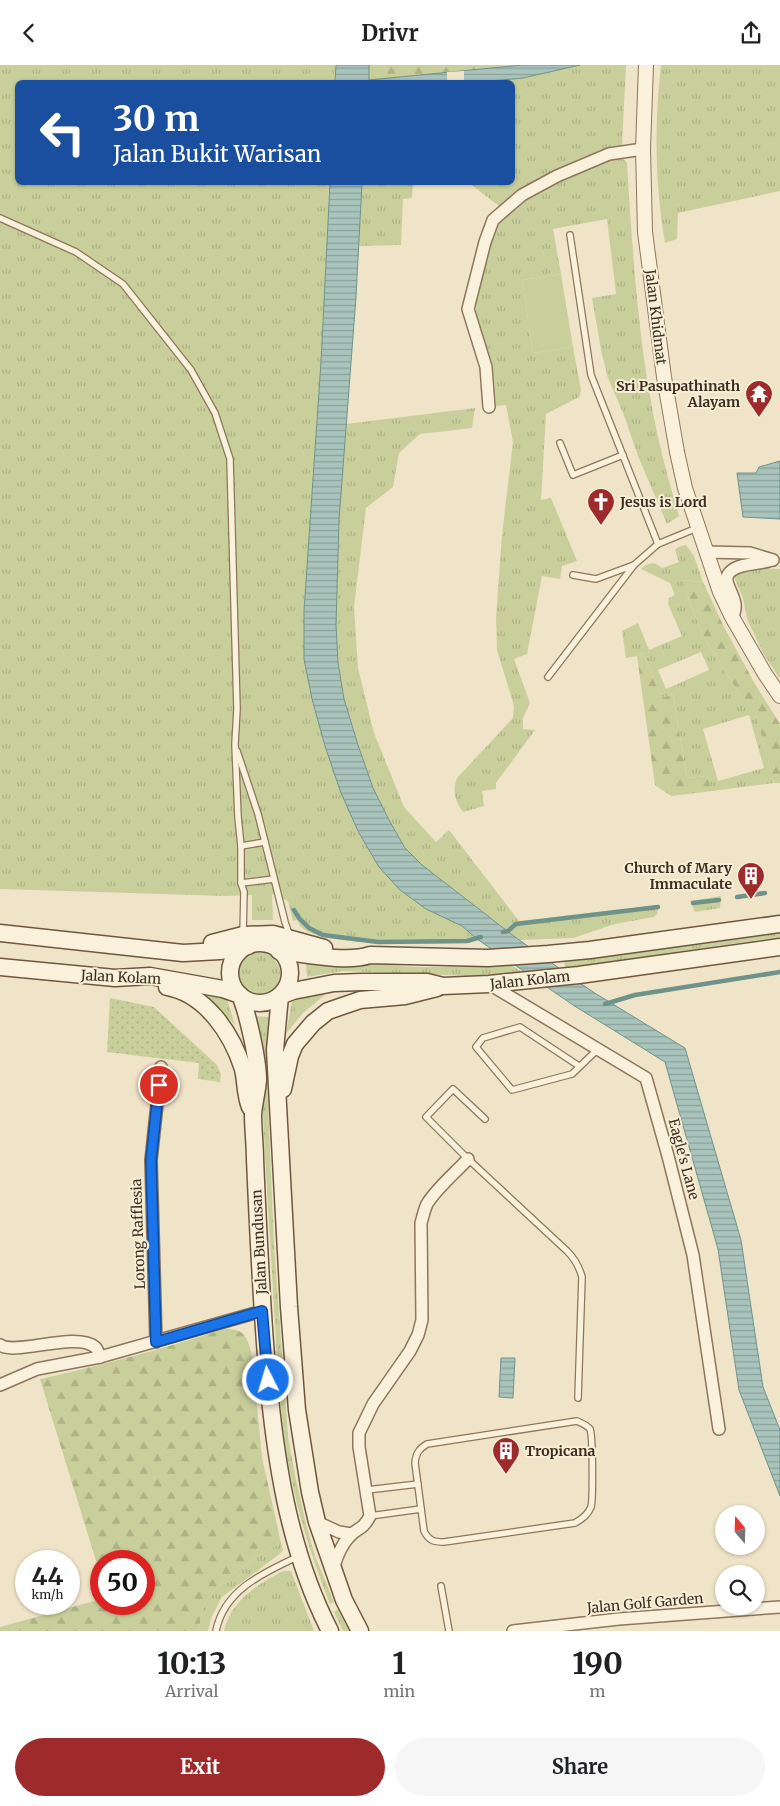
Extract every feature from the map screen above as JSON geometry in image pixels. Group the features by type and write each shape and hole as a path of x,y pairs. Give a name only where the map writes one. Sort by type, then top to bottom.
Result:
{"main road":[{"name":"Jalan Kolam","path":"285,945 346,958 361,958 370,955 488,958 600,948 780,924"},
{"name":"Jalan Kolam","path":"0,933 124,948 160,950 215,942 245,941"},
{"path":"245,941 272,946 285,945 290,973 289,982 280,996 273,1000 256,1003 248,1001 235,990 230,974 235,958 245,941"},
{"name":"Jalan Kolam","path":"280,996 293,991 334,983 428,982 444,986 489,984 579,975 780,947"},
{"name":"Jalan Kolam","path":"0,967 116,977 150,976 223,989 240,995"},
{"path":"116,977 185,993 214,1015 233,1044 239,1059 243,1071 247,1101 253,1114"},
{"path":"278,1121 290,1056 295,1044 312,1023 328,1011 360,1000 405,996 444,986"},
{"name":"Jalan Bundusan","path":"240,995 245,1007 258,1080 253,1114 262,1311 273,1431 285,1505 300,1556 330,1631"},
{"name":"Jalan Bundusan","path":"280,996 275,1050 289,1307 297,1411 310,1492 317,1522 344,1600 360,1631"}],"street":[{"name":"Jalan Khidmat","path":"646,65 643,149 645,233 664,377 685,488 720,592 732,617 780,696"},
{"path":"489,407 486,367 468,309 485,242 493,220 522,195 557,176 609,154 643,149"},
{"path":"706,552 750,553 776,560"},
{"path":"732,617 736,611 736,603 727,581 727,576 731,571 739,567 763,564 776,560"},
{"name":"Eagle's Lane","path":"489,984 646,1078 693,1255 719,1429"},
{"name":"Lorong Rafflesia","path":"156,1342 151,1160 161,1067"},
{"path":"333,1569 342,1545 351,1534 360,1529 370,1516 359,1447 359,1433 373,1404 410,1351 418,1335 422,1320 421,1223 423,1214 433,1196 468,1159"},
{"path":"0,1385 37,1369 100,1357 262,1311"},
{"path":"0,1345 4,1348 48,1343 83,1343 97,1348 100,1357"},
{"path":"317,1522 339,1532 351,1534"},
{"name":"Jalan Golf Garden","path":"513,1631 619,1619 780,1607"}],"lane":[{"path":"0,218 76,252 123,284 191,370 215,413 230,459 237,709 235,744 238,817 242,846 245,941"},
{"path":"570,235 591,375 658,544"},
{"path":"560,443 573,475 623,455"},
{"path":"548,677 634,565 658,544 697,527"},
{"path":"573,575 596,579 634,565"},
{"path":"235,744 258,814 285,922 285,945"},
{"path":"242,846 265,842"},
{"path":"242,883 274,879"},
{"path":"579,1066 520,1027 483,1038 476,1047 512,1090 572,1074 597,1050"},
{"path":"485,1119 453,1089 426,1117 468,1159 568,1251 580,1267 582,1277 578,1398"},
{"path":"577,1421 584,1423 590,1429 592,1441 591,1506 586,1517 575,1523 434,1542 424,1531 421,1509 415,1463 419,1449 427,1444 577,1421"},
{"path":"367,1490 418,1484"},
{"path":"370,1516 421,1509"},
{"path":"216,1631 224,1606 237,1592 271,1569 300,1556"},
{"path":"441,1586 449,1631"}],"green space":[{"path":"0,65 336,65 335,80 15,80 15,185 330,185 321,362 304,611 304,659 312,699 359,833 379,867 400,890 426,909 462,926 477,939 469,943 380,943 312,934 301,927 297,920 293,921 288,901 272,894 273,920 252,920 252,895 226,896 0,889"},
{"path":"369,65 522,65 368,80"},
{"path":"580,65 626,65 622,146 591,154 558,169 499,206 472,185 515,185 515,80 502,80 523,78"},
{"path":"661,65 780,65 780,191 678,213 677,239 665,243 657,177 657,110"},
{"path":"621,156 627,163 642,346 654,418 679,516 667,524 608,378 601,350 592,298 616,294 607,219 553,229 561,274 522,280 533,353 573,347 581,390 579,397 546,414 541,500 551,498 577,561 562,566 560,579 542,576 527,654 514,659 530,703 523,718 523,729 535,730 496,783 496,789 482,791 484,806 463,812 455,796 457,778 513,718 514,706 497,650 496,618 502,535 513,442 506,405 496,406 492,364 476,314 482,278 498,226 510,211 539,191 574,172 592,164"},
{"path":"362,185 413,185 412,198 403,199 401,245 359,246"},
{"path":"561,274 573,347 533,353 522,280"},
{"path":"475,408 472,428 420,434 399,453 393,487 366,508 354,607 358,668 374,733 404,807 436,842 449,830 519,921 659,905 657,914 654,917 615,924 573,938 519,940 422,865 405,848 373,788 344,699 338,663 336,625 339,520 346,424"},
{"path":"686,545 694,556 703,582 681,580 703,636 737,690 756,714 774,783 712,791 707,776 687,778 673,694 663,698 643,653 626,658 622,631 638,623 649,650 682,636 668,604 669,598 675,595 670,583 641,569 652,563 662,568 679,562 675,550","holes":["701,652 709,670 666,689 658,670","749,715 764,768 718,781 703,729"]},
{"path":"740,569 780,569 780,679 763,653 747,619 743,598 733,575"},
{"path":"681,580 703,582 723,625 755,684 780,724 780,783 774,783 756,715 737,690 703,636"},
{"path":"643,653 663,698 673,694 687,778 707,776 712,791 671,796 655,785 637,656"},
{"path":"721,896 720,908 695,912 690,901"},
{"path":"780,932 780,937 565,968 564,960 595,958"},
{"path":"254,952 262,952 274,958 280,974 274,990 262,996 254,996 242,990 236,978 236,970 242,958"},
{"path":"306,958 413,967 471,967 510,964 522,972 470,976 343,971 307,977"},
{"path":"200,989 227,999 235,1025"},
{"path":"326,994 303,1013 286,1034 292,1001"},
{"path":"110,998 154,1007 217,1065 221,1074 220,1082 198,1079 199,1063 107,1052"},
{"path":"250,1016 270,1017 266,1056 274,1245 288,1437 306,1524 315,1556 334,1602 330,1604 313,1559 299,1513 284,1435 277,1362 260,1056"},
{"path":"224,1329 237,1330 244,1335 252,1355 262,1457 281,1543 239,1569 218,1587 204,1607 199,1631 0,1631 0,1627 43,1615 80,1615 80,1605 90,1602 90,1615 155,1615 155,1550 93,1550 40,1379"},
{"path":"281,1543 283,1550 281,1553 222,1597 211,1618 208,1631 199,1631 204,1607 218,1587 239,1569"},
{"path":"283,1571 291,1571 314,1631 224,1631 227,1620 239,1602 255,1588"},
{"path":"338,1609 349,1631 343,1631 334,1612"}],"water":[{"path":"336,65 369,65 369,80 335,80"},
{"path":"522,65 580,65 523,78 502,80 369,80"},
{"path":"330,185 362,185 356,297 339,520 336,625 338,663 344,699 358,745 373,788 389,820 405,848 422,865 515,937 593,992 685,1048 741,1240 763,1387 780,1430 780,1496 739,1390 718,1249 665,1062 573,1005 477,939 462,926 426,909 400,890 379,867 359,833 341,793 312,699 304,659 304,611 321,362"},
{"path":"780,461 780,519 743,517 737,473 756,473 759,467"},
{"path":"501,1358 515,1358 513,1398 499,1397"}],"pier":[{"path":"464,71 464,80 447,80 447,72"}],"waterway":[{"path":"737,897 765,893"},
{"path":"693,903 719,900"},
{"path":"503,932 508,931 516,924 658,907"},
{"path":"294,910 309,928 323,935 378,942 467,941 481,937"},
{"path":"605,1004 635,995 780,972"}],"place":[{"name":"Sri Pasupathinath Alayam","path":"759,418"},
{"name":"Jesus is Lord","path":"601,526"},
{"name":"Church of Mary Immaculate","path":"751,900"},
{"name":"Tropicana","path":"506,1475"}],"route":[{"path":"159,1085 151,1160 156,1342 262,1311 268,1380"}]}
